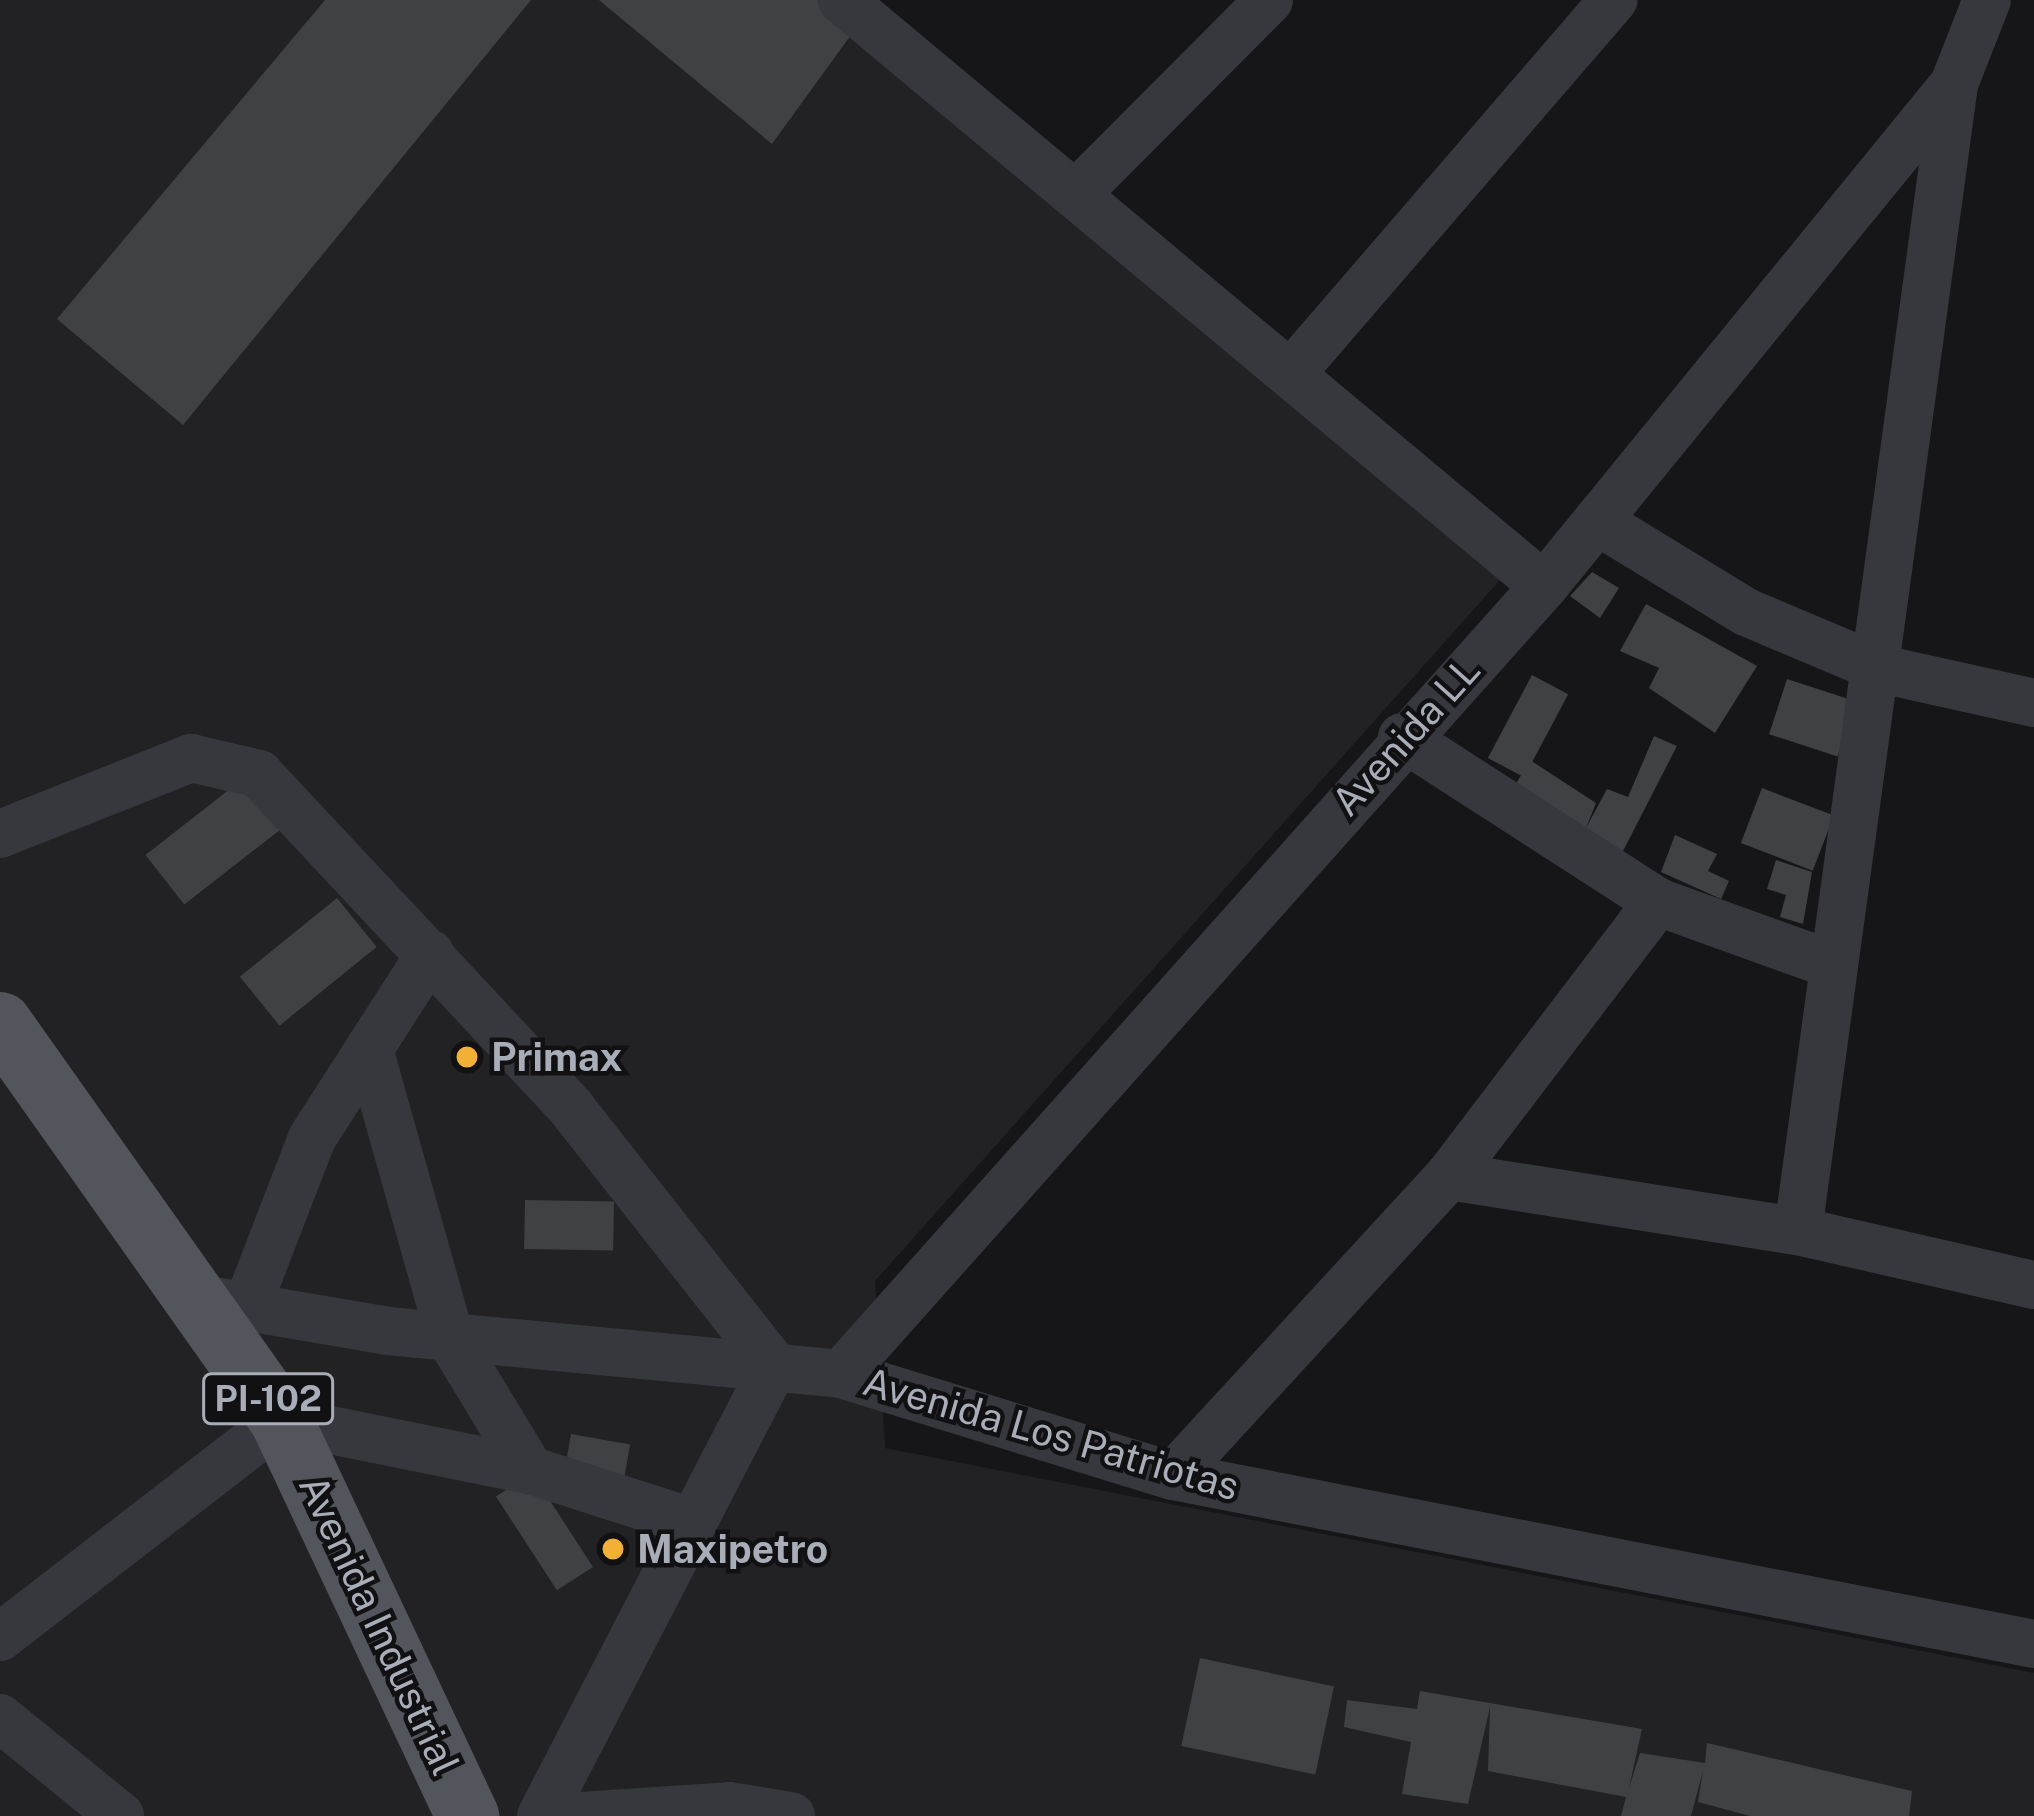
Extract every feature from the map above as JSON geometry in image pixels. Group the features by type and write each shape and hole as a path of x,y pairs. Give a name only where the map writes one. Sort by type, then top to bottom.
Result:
{"main road":[{"name":"Avenida Industrial","path":"0,1023 224,1304 467,1816"}],"street":[{"path":"1077,193 1269,0"},
{"path":"1294,370 1613,0"},
{"path":"1798,1231 1830,964 1881,669 1954,84 1987,0"},
{"path":"861,5 1544,586"},
{"name":"Avenida LL","path":"841,1374 1402,737 1544,586 1954,84"},
{"path":"1597,521 1746,612 1881,669 2034,703"},
{"path":"1402,737 1658,902 1830,964"},
{"path":"0,834 168,764 239,763 430,954 572,1109 774,1366 689,1521 541,1816"},
{"path":"1173,1476 1449,1176 1658,902"},
{"path":"224,1304 313,1138 430,954"},
{"path":"369,1049 451,1338 530,1470"},
{"path":"1449,1176 1798,1231 2034,1285"},
{"name":"Avenida Los Patriotas","path":"224,1304 451,1338 841,1374 1173,1476 2034,1644"},
{"path":"0,1637 281,1420 530,1470 689,1521"},
{"path":"0,1718 120,1816"},
{"path":"580,1816 637,1806 791,1816"}],"shaded area":[{"path":"0,0 831,0 1508,571 875,1281 885,1448 2034,1673 2034,1816 0,1816"}],"building":[{"path":"325,0 531,0 183,425 57,319"},
{"path":"599,0 825,0 856,28 772,144"},
{"path":"1592,572 1619,588 1600,618 1570,596"},
{"path":"1646,604 1757,666 1715,733 1649,688 1659,668 1620,651"},
{"path":"1532,675 1568,694 1524,777 1488,758"},
{"path":"1787,679 1855,701 1838,756 1769,734"},
{"path":"1654,736 1677,746 1622,853 1513,789 1530,760 1596,803 1586,828 1607,789 1628,797"},
{"path":"244,778 283,828 184,905 145,855"},
{"path":"1762,788 1834,816 1813,871 1741,843"},
{"path":"1675,835 1717,854 1708,871 1729,881 1721,899 1661,872"},
{"path":"1776,860 1812,872 1803,924 1780,917 1786,895 1767,889"},
{"path":"337,898 377,947 280,1026 240,977"},
{"path":"525,1200 614,1202 613,1251 524,1249"},
{"path":"571,1434 630,1444 623,1487 564,1476"},
{"path":"532,1473 593,1567 557,1590 496,1496"},
{"path":"1200,1658 1334,1686 1315,1775 1181,1746"},
{"path":"1420,1691 1642,1729 1629,1788 1640,1753 1705,1763 1707,1743 1912,1791 1909,1816 1750,1816 1698,1802 1703,1771 1691,1816 1621,1816 1626,1797 1488,1771 1490,1707 1468,1804 1402,1794 1411,1742 1344,1727 1347,1700 1417,1709"}],"place":[{"name":"Primax","path":"467,1057"},
{"name":"Maxipetro","path":"613,1549"}]}
